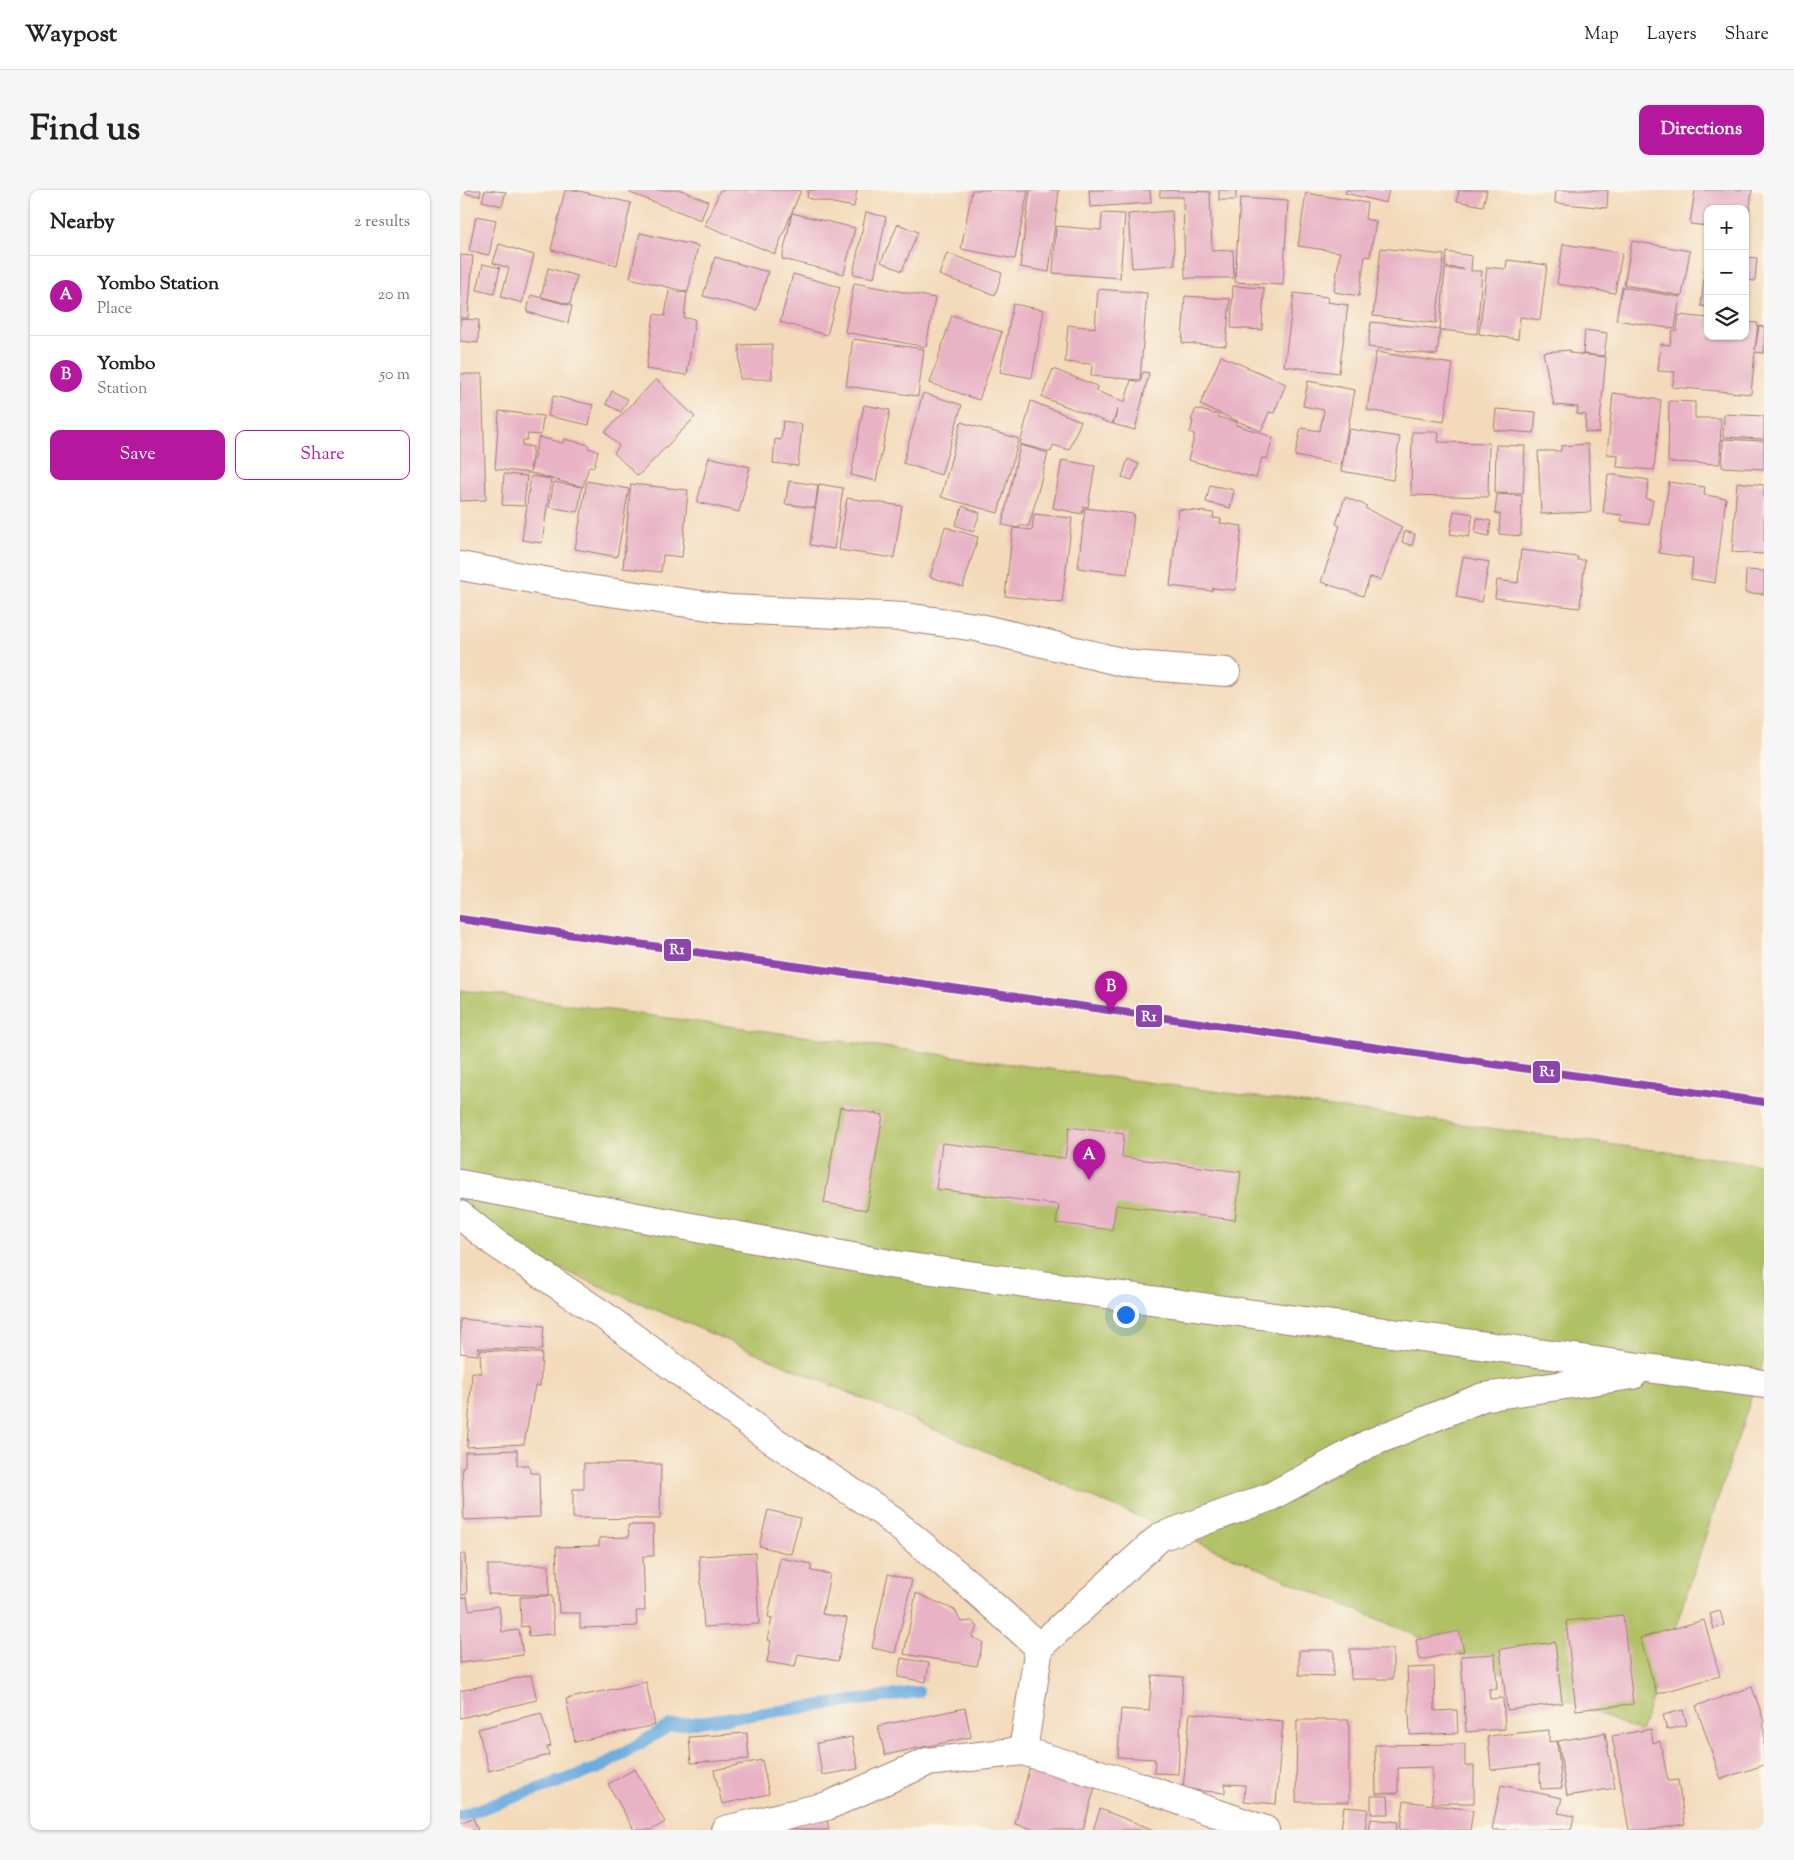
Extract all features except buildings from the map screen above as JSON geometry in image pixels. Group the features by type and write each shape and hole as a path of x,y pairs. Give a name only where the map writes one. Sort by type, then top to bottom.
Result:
{"street":[{"path":"460,566 588,589 730,610 905,617 976,627 1134,665 1226,672"},
{"path":"460,1184 896,1265 1764,1384"},
{"path":"460,1215 495,1243 603,1316 766,1435 882,1512 970,1585 1039,1647"},
{"path":"1023,1751 1039,1647 1160,1537 1270,1497 1368,1444 1483,1396 1664,1370"},
{"path":"725,1830 827,1806 927,1762 1023,1751 1132,1784 1265,1830"}],"green space":[{"path":"460,990 1764,1165 1764,1359 1641,1732 460,1226"}],"waterway":[{"path":"460,1816 599,1768 669,1726 918,1692"}],"transit line":[{"name":"R1","path":"460,919 1764,1102"}],"place":[{"name":"Yombo","path":"1111,1012"},
{"name":"Yombo Station","path":"1089,1180"}]}
